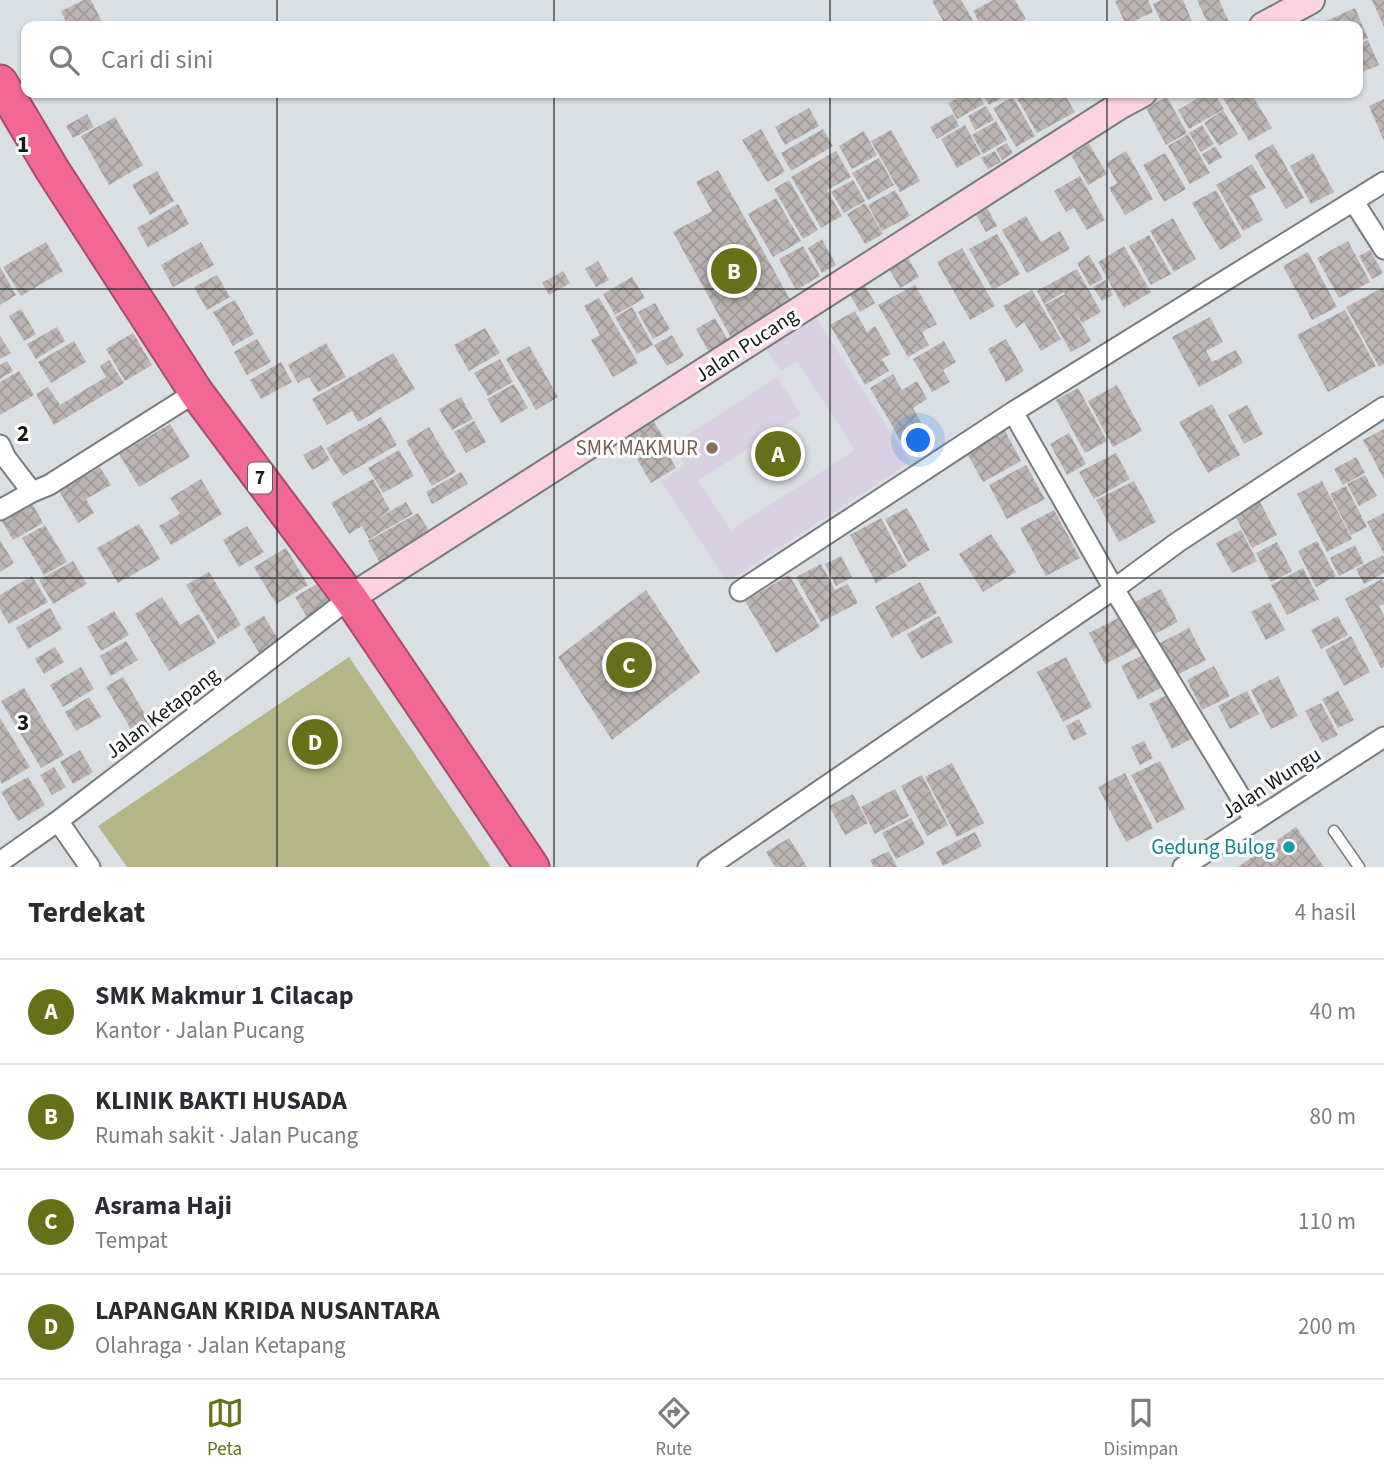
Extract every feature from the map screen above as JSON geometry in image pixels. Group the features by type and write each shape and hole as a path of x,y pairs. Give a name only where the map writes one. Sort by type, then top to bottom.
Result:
{"highway":[{"name":"7","path":"0,82 53,171 196,392 350,598 531,867"}],"street":[{"path":"1272,21 1311,0"},
{"name":"Jalan Pucang","path":"350,598 1135,98"},
{"path":"740,591 1013,412 1384,182"},
{"path":"1354,202 1384,249"},
{"path":"0,510 49,485 196,392"},
{"path":"1013,412 1114,589 1255,821"},
{"path":"708,867 1114,589 1178,542 1382,414"},
{"path":"2,455 32,492"},
{"name":"Jalan Ketapang","path":"0,862 58,821 350,598"},
{"name":"Jalan Wungu","path":"1183,867 1384,737"},
{"path":"58,821 90,867"}],"lane":[{"path":"1334,831 1359,867"}],"shaded area":[{"name":"SMK MAKMUR","path":"815,317 910,462 727,582 661,481 685,465 672,445 777,377 801,414 698,481 731,530 855,450 797,361 781,371 766,349"}],"green space":[{"path":"349,657 491,867 127,867 98,826"}],"building":[{"path":"84,0 91,0 102,21 66,21 61,11"},
{"path":"961,0 973,20 943,21 932,1"},
{"path":"993,0 1015,0 1026,19 978,21 973,11"},
{"path":"1148,0 1153,12 1134,21 1124,21 1115,1"},
{"path":"1161,0 1183,0 1192,21 1161,21 1153,4"},
{"path":"1197,0 1219,0 1229,21 1207,21"},
{"path":"1372,0 1384,0 1384,27"},
{"path":"1355,8 1361,21 1326,21"},
{"path":"1363,26 1368,38 1363,40"},
{"path":"1368,40 1379,65 1363,72 1363,42"},
{"path":"958,98 981,98 984,104 957,119 948,103"},
{"path":"985,98 1002,98 989,105"},
{"path":"1014,98 1035,136 1016,147 993,108"},
{"path":"1017,98 1067,98 1075,112 1037,133"},
{"path":"1168,98 1187,133 1166,145 1146,108"},
{"path":"1198,98 1217,98 1224,109 1189,129 1178,110"},
{"path":"1223,98 1254,98 1272,128 1249,141"},
{"path":"1384,99 1384,141 1369,106"},
{"path":"986,106 994,120 975,130 968,116"},
{"path":"809,108 819,126 785,145 775,127"},
{"path":"1223,110 1238,134 1219,146 1204,123"},
{"path":"87,114 94,127 73,138 66,126"},
{"path":"953,114 959,126 937,139 930,127"},
{"path":"115,117 143,165 109,185 81,136"},
{"path":"996,121 1007,140 983,154 972,135"},
{"path":"965,125 981,154 957,168 941,139"},
{"path":"1202,125 1214,144 1201,152 1189,133"},
{"path":"761,129 785,172 767,182 742,140"},
{"path":"823,129 833,146 791,171 781,153"},
{"path":"891,130 920,181 900,192 871,141"},
{"path":"864,131 877,155 852,169 839,146"},
{"path":"1188,134 1210,173 1190,184 1168,146"},
{"path":"1007,143 1013,153 1002,160 996,149"},
{"path":"1089,144 1107,174 1088,185 1071,155"},
{"path":"1273,144 1304,198 1286,209 1254,155"},
{"path":"1215,146 1222,157 1209,165 1202,155"},
{"path":"836,151 851,177 827,190 842,216 821,228 791,177"},
{"path":"995,151 1001,162 988,169 981,158"},
{"path":"1126,151 1153,199 1125,215 1109,188 1117,183 1106,163"},
{"path":"1165,153 1186,189 1164,202 1143,165"},
{"path":"1313,153 1334,192 1311,204 1290,166"},
{"path":"879,158 894,185 868,200 852,173"},
{"path":"1252,164 1266,188 1250,196 1263,220 1243,231 1216,185"},
{"path":"718,170 796,310 734,343 673,232 712,211 696,182"},
{"path":"157,171 174,201 150,215 132,185"},
{"path":"1080,176 1105,220 1087,230 1074,208 1066,212 1054,191"},
{"path":"789,180 818,230 803,239 774,189"},
{"path":"853,180 865,201 844,213 831,192"},
{"path":"895,190 910,216 882,231 868,205"},
{"path":"1216,190 1242,237 1220,250 1192,203"},
{"path":"776,198 801,241 773,257 748,214"},
{"path":"865,203 883,234 865,244 847,214"},
{"path":"178,204 189,224 148,247 137,228"},
{"path":"986,206 997,226 986,232 975,213"},
{"path":"1026,216 1041,242 1060,231 1070,249 1027,273 1002,230"},
{"path":"1173,218 1196,259 1174,272 1150,231"},
{"path":"997,234 1020,274 993,290 969,249"},
{"path":"1149,235 1171,274 1151,285 1129,246"},
{"path":"822,239 836,265 822,273 808,248"},
{"path":"1348,241 1370,282 1339,298 1317,258"},
{"path":"46,242 63,271 21,296 3,267"},
{"path":"201,242 214,265 173,287 161,265"},
{"path":"803,246 820,276 796,290 779,259"},
{"path":"1124,246 1151,292 1124,308 1098,262"},
{"path":"962,248 995,306 970,320 937,262"},
{"path":"1370,250 1383,273 1372,279 1359,256"},
{"path":"1308,252 1337,307 1312,320 1283,266"},
{"path":"1089,255 1103,279 1090,286 1077,263"},
{"path":"907,256 919,277 900,288 888,267"},
{"path":"598,261 609,280 596,287 585,269"},
{"path":"0,267 16,295 0,305"},
{"path":"1077,269 1101,312 1082,323 1071,306 1091,341 1071,352 1044,305 1065,294 1064,292 1044,304 1037,291"},
{"path":"563,271 570,283 549,295 542,283"},
{"path":"217,275 230,297 207,310 194,287"},
{"path":"632,277 645,298 615,315 603,294"},
{"path":"861,279 875,303 860,312 846,287"},
{"path":"1105,280 1113,295 1102,301 1093,287"},
{"path":"915,285 937,324 922,332 929,345 908,357 878,305"},
{"path":"1384,287 1384,364 1379,367 1346,307"},
{"path":"1032,290 1061,339 1041,351 1024,322 1016,328 1003,306"},
{"path":"599,298 638,363 613,377 591,340 600,335 584,306"},
{"path":"235,300 254,334 233,346 213,312"},
{"path":"655,303 670,329 653,339 638,312"},
{"path":"632,307 653,345 637,354 615,317"},
{"path":"21,309 36,334 24,341 9,316"},
{"path":"1345,310 1376,366 1328,392 1297,335"},
{"path":"855,311 867,332 875,326 891,354 882,359 889,371 865,385 830,325"},
{"path":"1210,317 1223,342 1206,351 1212,362 1236,350 1243,363 1199,387 1172,337"},
{"path":"715,318 732,347 713,359 696,329"},
{"path":"57,327 65,341 36,359 27,344"},
{"path":"485,328 500,353 469,371 454,345"},
{"path":"133,333 152,365 125,381 106,349"},
{"path":"672,335 684,356 667,366 654,345"},
{"path":"0,336 11,353 0,359"},
{"path":"257,339 271,362 247,375 234,352"},
{"path":"1006,339 1024,371 1006,382 988,349"},
{"path":"74,341 86,362 51,383 38,362"},
{"path":"944,341 956,362 943,370 950,382 932,392 913,359"},
{"path":"326,343 346,377 318,392 309,377 298,383 288,365"},
{"path":"529,346 558,397 536,410 506,359"},
{"path":"393,353 415,389 358,422 352,411 327,425 312,399"},
{"path":"500,359 513,382 488,396 474,373"},
{"path":"109,360 124,383 54,425 36,394 48,387 60,405 106,377 100,366"},
{"path":"7,361 13,371 0,379 0,365"},
{"path":"281,362 292,382 261,399 250,380"},
{"path":"19,371 34,395 0,415 0,382"},
{"path":"893,374 902,390 917,381 927,399 913,408 924,428 901,441 870,388"},
{"path":"514,384 528,408 501,423 487,399"},
{"path":"1117,385 1142,431 1113,447 1088,401"},
{"path":"1078,388 1107,441 1085,453 1056,400"},
{"path":"461,397 473,419 452,430 439,409"},
{"path":"1212,404 1240,455 1208,473 1179,422"},
{"path":"1247,405 1263,434 1244,444 1228,415"},
{"path":"381,417 397,445 343,476 326,448"},
{"path":"653,420 664,438 632,455 622,438"},
{"path":"474,421 486,442 466,453 454,432"},
{"path":"170,424 190,457 139,487 119,454"},
{"path":"429,427 456,472 432,486 406,441"},
{"path":"1003,427 1021,461 983,482 964,448"},
{"path":"1384,429 1384,479 1363,440"},
{"path":"1069,433 1086,464 1067,475 1050,444"},
{"path":"321,445 330,460 312,470 303,455"},
{"path":"663,445 676,468 651,483 637,459"},
{"path":"399,450 414,476 383,493 368,468"},
{"path":"1116,453 1130,479 1094,499 1079,472"},
{"path":"1356,457 1365,473 1343,485 1334,469"},
{"path":"1026,465 1045,499 1007,519 989,485"},
{"path":"100,467 111,485 86,499 94,513 78,523 59,491"},
{"path":"461,472 468,484 432,504 426,492"},
{"path":"1365,475 1377,496 1359,506 1347,484"},
{"path":"201,479 222,514 171,545 159,526 180,514 170,498"},
{"path":"373,479 390,510 375,520 406,502 413,514 369,539 362,526 349,534 331,503"},
{"path":"1134,481 1156,522 1119,542 1096,500"},
{"path":"1322,481 1352,539 1327,552 1297,494"},
{"path":"1346,486 1367,527 1351,535 1330,494"},
{"path":"28,496 43,523 13,540 0,518"},
{"path":"1258,498 1277,535 1252,548 1233,512"},
{"path":"907,508 930,550 908,562 885,519"},
{"path":"1054,510 1080,558 1046,576 1020,528"},
{"path":"418,513 431,534 380,563 368,541"},
{"path":"1384,513 1384,554 1367,522"},
{"path":"881,518 907,566 876,583 850,535"},
{"path":"139,524 160,559 118,583 97,548"},
{"path":"45,525 67,562 44,575 22,538"},
{"path":"247,526 264,552 239,567 223,540"},
{"path":"1241,530 1257,561 1232,573 1216,543"},
{"path":"991,534 1016,572 983,592 959,554"},
{"path":"0,540 14,563 0,572"},
{"path":"1317,541 1336,576 1316,587 1298,551"},
{"path":"1277,542 1292,571 1271,582 1256,553"},
{"path":"1355,545 1364,563 1339,576 1330,558"},
{"path":"286,548 308,585 276,604 254,567"},
{"path":"1383,555 1384,573 1364,584 1356,569"},
{"path":"841,556 852,577 836,586 825,564"},
{"path":"73,561 87,584 53,604 39,580"},
{"path":"821,564 835,590 848,584 858,603 821,622 796,577"},
{"path":"1303,568 1319,599 1287,615 1271,585"},
{"path":"209,572 241,625 218,639 186,585"},
{"path":"789,575 820,627 776,653 745,601"},
{"path":"32,576 48,602 9,624 0,609 0,595"},
{"path":"1382,579 1384,604 1379,606 1384,616 1384,667 1381,668 1345,599"},
{"path":"320,582 332,603 307,617 295,597"},
{"path":"920,582 937,613 892,638 875,607"},
{"path":"1161,589 1178,622 1151,636 1133,603"},
{"path":"646,590 700,672 612,740 558,657"},
{"path":"162,597 180,625 199,614 216,643 169,671 135,614"},
{"path":"1270,602 1285,630 1266,640 1251,612"},
{"path":"50,608 62,629 28,649 16,628"},
{"path":"114,611 129,635 101,651 87,627"},
{"path":"1126,614 1142,645 1105,664 1089,633"},
{"path":"264,616 281,644 261,656 244,628"},
{"path":"939,616 953,642 921,659 907,634"},
{"path":"1338,616 1348,635 1321,649 1311,630"},
{"path":"1189,628 1206,660 1177,675 1160,643"},
{"path":"1351,636 1370,672 1344,686 1325,650"},
{"path":"126,641 138,660 111,676 100,656"},
{"path":"55,647 64,662 44,674 35,659"},
{"path":"1147,653 1164,686 1138,700 1121,666"},
{"path":"1066,657 1092,707 1063,722 1037,672"},
{"path":"1214,666 1230,696 1202,710 1187,680"},
{"path":"81,667 94,689 63,707 50,685"},
{"path":"1278,676 1298,716 1271,729 1251,690"},
{"path":"123,677 152,726 135,736 106,687"},
{"path":"24,688 64,755 41,768 1,701"},
{"path":"1247,691 1259,714 1230,729 1218,706"},
{"path":"1338,691 1354,720 1338,728 1322,699"},
{"path":"1171,693 1195,737 1172,749 1149,704"},
{"path":"89,697 101,717 76,731 65,712"},
{"path":"1321,703 1338,735 1322,743 1305,711"},
{"path":"0,718 30,767 2,784 0,780"},
{"path":"1079,719 1087,734 1073,741 1066,726"},
{"path":"1144,741 1153,758 1140,765 1131,747"},
{"path":"80,750 93,772 73,784 60,762"},
{"path":"1160,761 1185,809 1157,823 1131,775"},
{"path":"952,763 984,823 957,837 925,777"},
{"path":"54,767 66,787 52,795 40,775"},
{"path":"1125,773 1153,828 1126,842 1098,787"},
{"path":"922,775 948,825 927,836 901,786"},
{"path":"28,777 45,805 18,821 1,792"},
{"path":"895,789 909,816 875,834 861,807"},
{"path":"853,794 868,823 845,835 829,806"},
{"path":"911,818 925,844 896,859 882,833"},
{"name":"Gedung Bulog","path":"1296,827 1324,867 1238,867"},
{"path":"975,832 982,846 943,866 936,852"},
{"path":"789,838 807,867 775,867 766,852"},
{"path":"889,851 897,867 874,867 870,860"}],"place":[{"name":"KLINIK BAKTI HUSADA","path":"734,271"},
{"name":"SMK MAKMUR","path":"712,448"},
{"name":"SMK Makmur 1 Cilacap","path":"778,454"},
{"name":"Asrama Haji","path":"629,665"},
{"name":"LAPANGAN KRIDA NUSANTARA","path":"315,742"},
{"name":"Gedung Bulog","path":"1289,847"}]}
